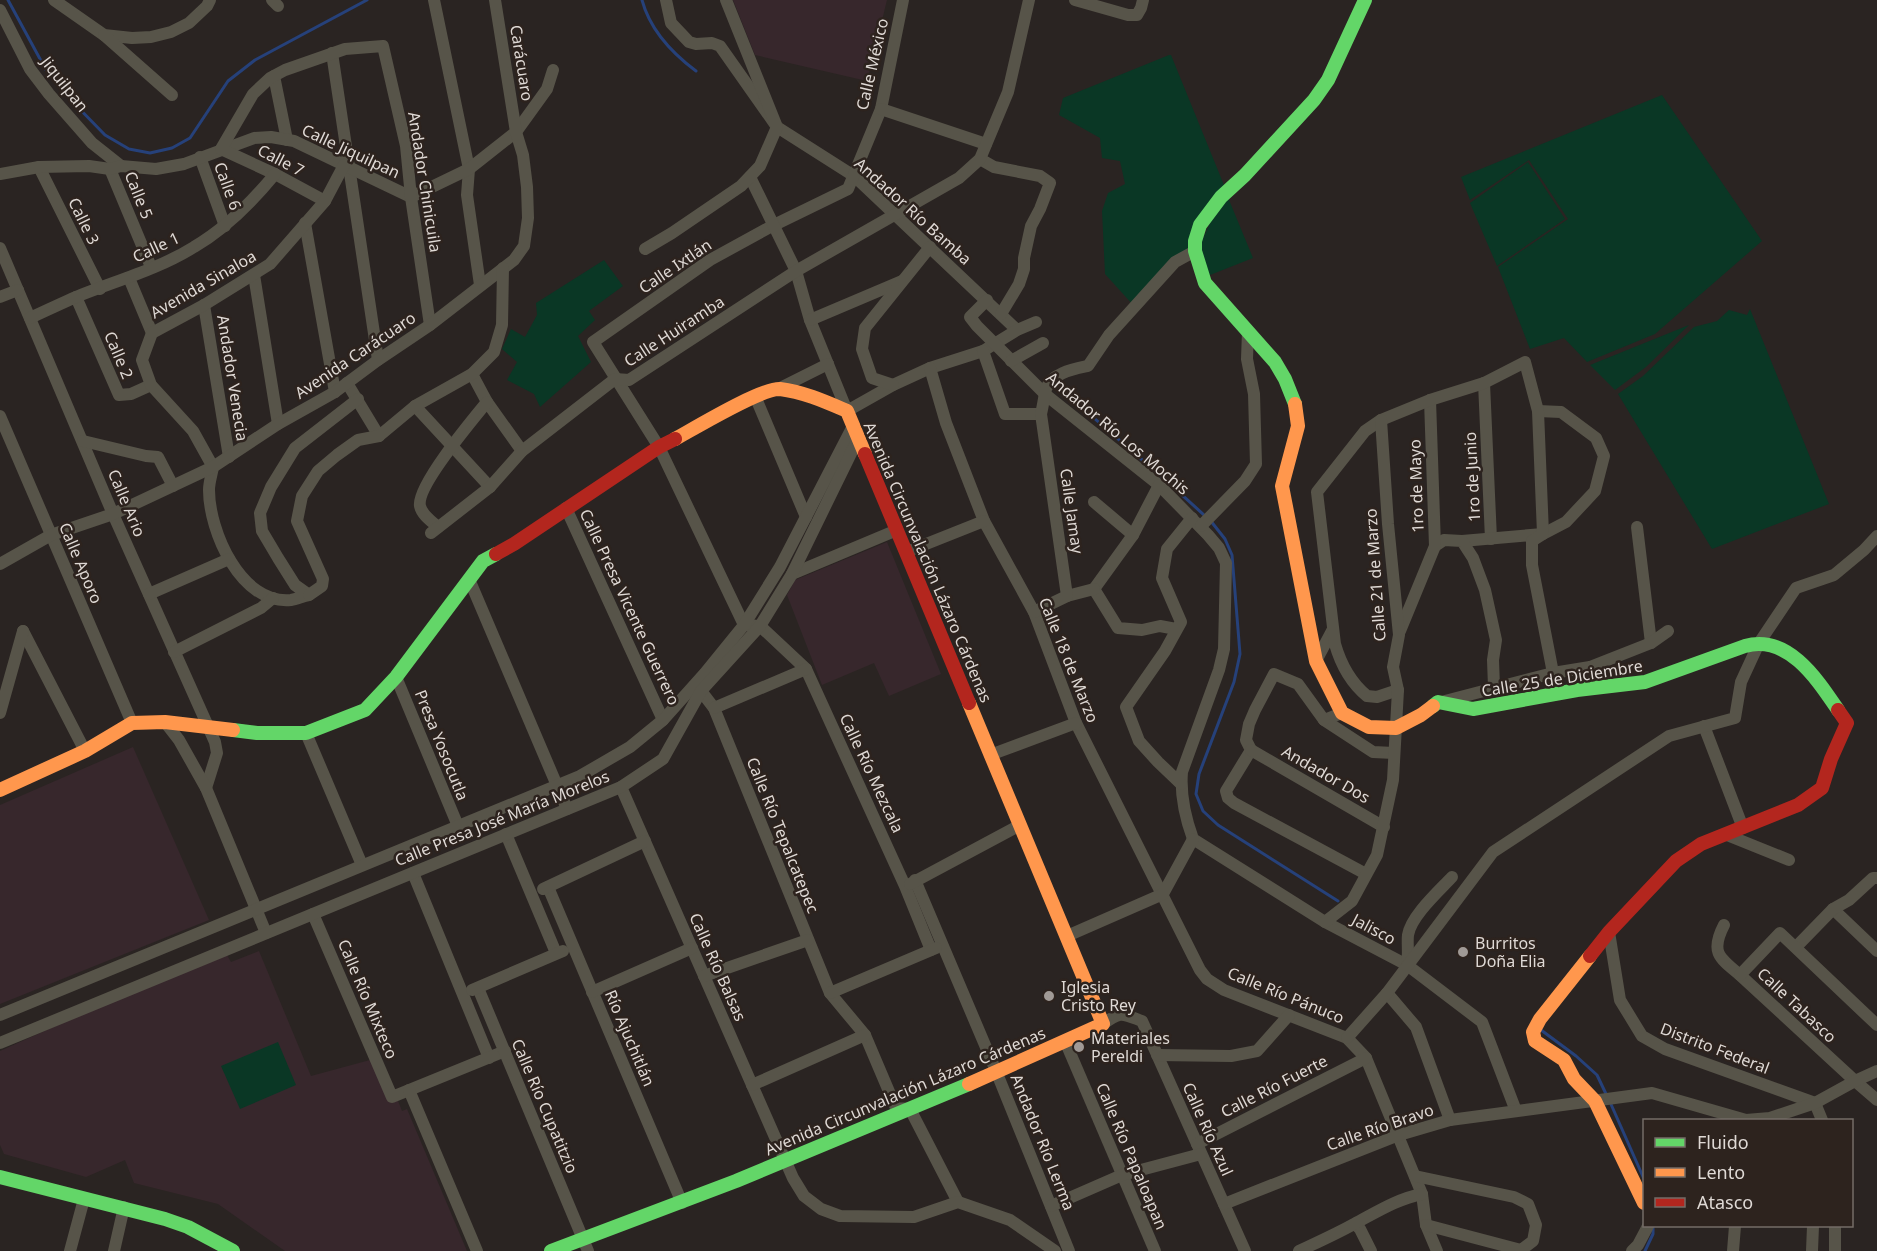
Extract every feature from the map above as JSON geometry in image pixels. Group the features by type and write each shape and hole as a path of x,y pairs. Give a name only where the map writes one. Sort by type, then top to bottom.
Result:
{"street":[{"path":"54,0 104,35 172,95"},
{"path":"104,35 132,38 151,37 171,32 189,23 207,6 210,0"},
{"path":"434,0 469,169 467,195 480,285"},
{"name":"Carácuaro","path":"495,0 516,132"},
{"path":"666,0 671,23 689,42 712,43 720,46 777,127"},
{"path":"645,249 741,186 760,166 777,127 726,0"},
{"name":"Calle México","path":"772,226 848,189 881,109 903,0"},
{"path":"1001,314 1022,276 1031,226 1050,183 1040,176 994,167 980,159 1008,92 1029,0"},
{"path":"1077,1 1128,15 1137,15 1142,8 1143,0"},
{"path":"1365,0 1328,80 1314,100 1245,175 1221,197 1200,225 1195,241 1195,251 1205,284 1275,362 1294,401 1298,426 1282,486 1316,661 1342,713 1370,727 1396,728 1421,715 1438,702 1553,673 1590,667 1651,643 1668,631"},
{"name":"Jiquilpan","path":"0,10 30,69 49,94 116,167"},
{"name":"Andador Chinicuila","path":"332,53 351,48 383,46 406,146 411,197 430,325"},
{"path":"221,149 253,94 285,70 332,53 347,166 378,360"},
{"name":"Calle Jiquilpan","path":"0,174 39,167 89,166 156,169 184,164 254,138 271,137 294,141 411,197 469,169 516,132 547,89 553,70"},
{"path":"274,76 287,140"},
{"path":"881,109 986,144"},
{"name":"Andador Río Bamba","path":"777,127 854,176 1017,330"},
{"name":"Avenida Carácuaro","path":"0,564 51,535 113,514 213,467 278,424 335,392 430,325 514,260 524,246 528,218 523,154 516,132"},
{"name":"Calle 7","path":"221,149 326,201"},
{"name":"Calle 6","path":"200,157 225,226"},
{"name":"Calle Huiramba","path":"451,446 421,495 420,505 434,530 490,487 522,451 615,378 629,381 796,272 959,178 980,159"},
{"name":"Avenida Sinaloa","path":"213,467 193,431 151,385 142,360 152,333 204,305 270,264 326,201 347,166"},
{"name":"Calle 3","path":"39,167 100,289"},
{"name":"Calle 5","path":"116,167 151,267"},
{"name":"Calle 1","path":"30,318 76,297 129,278 194,247 225,226 275,174"},
{"path":"750,177 796,272 810,320 847,411 930,368 983,351 1017,330 1036,322"},
{"path":"305,223 335,392"},
{"name":"Calle Ixtlán","path":"615,378 593,342 711,260 772,226"},
{"path":"893,386 872,378 862,349 865,328 930,247"},
{"name":"Calle Ario","path":"0,248 113,514 215,742 217,753 206,788"},
{"path":"1046,395 1046,388 1055,377 1067,371 1088,366 1109,335 1175,262 1195,251"},
{"path":"213,467 209,489 214,516 223,550 242,578 255,589 273,598 290,600 309,595 322,586 323,579 297,521 302,496 318,471 337,455 358,440 379,436 415,406 472,374 494,352 502,325 503,268"},
{"path":"255,275 278,424"},
{"path":"129,278 152,333"},
{"path":"810,320 903,281"},
{"path":"0,297 18,290"},
{"name":"Calle 2","path":"76,297 119,395 131,394 151,385"},
{"name":"Andador Río Los Mochis","path":"987,300 970,317 994,344 1046,395 1159,484 1199,523 1219,548 1226,563 1224,649 1220,670 1182,772 1183,806 1193,839"},
{"name":"Andador Venecia","path":"204,305 229,457"},
{"path":"1181,784 1139,741 1126,707 1165,651 1181,622 1162,578 1167,549 1217,509 1245,481 1256,464 1254,393 1247,359 1248,331"},
{"path":"1011,361 1043,344"},
{"path":"983,351 1005,414 1041,414"},
{"path":"1398,690 1377,697 1366,696 1351,680 1341,663 1335,644 1317,492 1365,431 1381,420 1430,400 1484,383 1525,362 1538,411 1543,534"},
{"path":"778,389 828,364"},
{"name":"Calle 18 de Marzo","path":"930,368 946,423 984,521 1034,612 1076,723 1163,894"},
{"path":"472,374 487,402 522,451"},
{"path":"615,378 659,447 744,625 760,626"},
{"path":"347,383 379,436"},
{"name":"1ro de Junio","path":"1435,546 1444,540 1491,539 1484,383"},
{"name":"Avenida Circunvalación Lázaro Cárdenas","path":"0,790 85,751 132,723 165,722 257,733 306,733 365,710 396,677 483,561 514,544 659,447 755,396 778,389 810,396 847,411 1103,1024 910,1109 681,1203 582,1237 551,1251"},
{"name":"Calle Jamay","path":"1046,395 1041,414 1067,596"},
{"path":"755,396 806,518"},
{"path":"309,595 295,585 278,558 262,531 260,513 271,487 295,448 358,399"},
{"name":"1ro de Mayo","path":"1399,635 1435,546 1430,400"},
{"path":"451,446 487,402"},
{"path":"415,406 490,487"},
{"path":"1538,411 1561,412 1596,438 1604,456 1595,491 1566,522 1532,541 1532,565 1553,673"},
{"name":"Calle Aporo","path":"0,416 5,442 51,535 132,723"},
{"name":"Calle 21 de Marzo","path":"1326,921 1352,901 1377,855 1393,780 1398,690 1393,667 1399,635 1381,420"},
{"name":"Calle Presa José María Morelos","path":"0,1015 580,776 630,747 663,720 705,674 744,625 780,567 856,433"},
{"name":"Calle Presa José María Morelos","path":"0,1043 621,787 663,759 701,692 760,626 792,574 856,433"},
{"path":"83,441 158,457 173,486"},
{"path":"1034,612 1067,596 1094,589 1133,535 1159,484"},
{"path":"1094,502 1133,535"},
{"name":"Calle Presa Vicente Guerrero","path":"567,508 663,720"},
{"path":"906,552 984,521"},
{"path":"1637,527 1651,643"},
{"path":"792,574 897,530"},
{"path":"1491,539 1543,534"},
{"path":"1347,1038 1388,993 1493,852 1669,736 1735,718 1741,682 1759,643 1796,588 1834,575 1877,536"},
{"path":"1462,541 1473,558 1485,590 1496,640 1493,660 1494,687"},
{"path":"149,594 230,559"},
{"path":"469,579 567,809"},
{"path":"1094,589 1118,628 1142,630 1160,626 1176,629"},
{"path":"174,652 261,608 273,598"},
{"name":"Calle Río Mezcala","path":"760,626 806,669 910,883"},
{"path":"1316,661 1334,629"},
{"path":"0,713 23,631 85,751"},
{"path":"1643,1201 1598,1100 1574,1079 1564,1060 1535,1041 1533,1032 1540,1019 1609,932 1676,861 1701,844 1798,805 1822,788 1831,759 1847,723 1824,690 1796,658 1772,644 1759,643"},
{"name":"Calle 25 de Diciembre","path":"1438,702 1473,709 1576,690 1645,682 1759,643"},
{"path":"714,708 806,669"},
{"path":"1366,874 1234,803 1228,798 1226,791 1251,750 1246,741 1249,724 1274,674 1298,684 1324,720 1373,752 1394,753"},
{"name":"Presa Yosocutla","path":"396,677 458,826"},
{"name":"Calle Río Tepalcatepec","path":"701,692 714,708 830,993 865,1035 896,1108 910,1109"},
{"path":"1324,720 1342,713"},
{"path":"165,722 179,740 206,788 266,933"},
{"path":"990,755 1076,723"},
{"path":"1704,726 1743,828"},
{"path":"306,733 362,865"},
{"name":"Andador Dos","path":"1251,750 1384,827"},
{"name":"Calle Río Balsas","path":"621,787 785,1160 804,1196 821,1209 840,1216 914,1216 958,1202"},
{"path":"910,883 1020,825"},
{"path":"506,834 556,953"},
{"path":"1727,835 1789,860"},
{"path":"1066,936 1163,894 1193,839"},
{"name":"Jalisco","path":"1193,839 1326,921 1407,965 1482,1022 1516,1111"},
{"path":"532,894 645,841"},
{"name":"Calle Río Cupatitzio","path":"413,873 489,1058"},
{"path":"1407,965 1408,934 1415,919 1452,877"},
{"path":"1796,947 1833,909 1849,900 1873,878 1877,878"},
{"name":"Andador Río Lerma","path":"910,883 937,947 996,1071 1069,1251"},
{"name":"Río Ajuchitlán","path":"548,887 681,1203"},
{"name":"Calle Río Pánuco","path":"1163,894 1200,970 1207,979 1224,990 1347,1038 1366,1058 1422,1194 1426,1225 1437,1251"},
{"path":"1833,909 1877,951"},
{"name":"Calle Río Mixteco","path":"313,914 392,1097 409,1090"},
{"name":"Calle Tabasco","path":"1724,925 1717,940 1718,951 1724,962 1877,1100"},
{"name":"Distrito Federal","path":"1609,932 1620,1000 1642,1036 1665,1049 1815,1103"},
{"path":"1740,975 1780,933 1877,1025"},
{"path":"704,976 808,940"},
{"path":"462,994 573,946"},
{"path":"830,993 937,947"},
{"path":"592,992 692,948"},
{"name":"Calle Río Cupatitzio","path":"478,988 588,1251"},
{"path":"1388,993 1416,1027 1450,1120"},
{"name":"Calle Río Azul","path":"1103,1024 1116,1015 1124,1014 1142,1021 1245,1251"},
{"path":"1157,1055 1231,1056 1257,1051 1289,1015"},
{"path":"752,1085 865,1035"},
{"name":"Calle Río Papaloapan","path":"1065,1041 1155,1251"},
{"path":"477,1251 409,1090 504,1052"},
{"name":"Calle Río Fuerte","path":"1051,1206 1122,1175 1199,1149 1366,1058"},
{"path":"1758,1119 1770,1118 1815,1103 1877,1071"},
{"name":"Calle Río Bravo","path":"1224,1204 1399,1135 1450,1120 1652,1093 1743,1119"},
{"path":"1815,1103 1822,1119"},
{"path":"910,1109 958,1202 1010,1220 1055,1251"},
{"path":"1415,1176 1514,1197 1528,1204 1536,1225 1533,1241 1521,1250 1426,1225"},
{"path":"0,1177 165,1219 188,1227 233,1251"},
{"path":"1303,1250 1385,1206 1422,1194"},
{"path":"70,1251 84,1199"},
{"path":"114,1251 124,1207"},
{"path":"1354,1224 1360,1228 1371,1251"},
{"path":"1632,1251 1647,1227"},
{"path":"1733,1251 1735,1227"},
{"path":"1812,1251 1813,1227"},
{"path":"1835,1251 1836,1227"}],"shaded area":[{"path":"733,0 887,0 867,81 755,55"},
{"path":"887,542 941,674 889,696 874,663 822,685 787,595 795,580"},
{"path":"133,747 209,920 0,1004 0,805"},
{"path":"224,950 231,962 259,951 311,1076 381,1057 402,1111 407,1109 467,1251 285,1251 218,1204 134,1183 125,1160 86,1177 4,1154 0,1145 0,1051"}],"green space":[{"path":"1171,55 1226,190 1194,250 1134,306 1105,274 1102,211 1108,193 1125,184 1120,161 1102,158 1100,138 1059,115 1063,98"},
{"path":"1662,95 1762,241 1655,334 1587,362 1564,338 1530,349 1498,267 1568,219 1529,160 1470,200 1461,177"},
{"path":"1528,162 1565,219 1497,266 1470,203"},
{"path":"1227,195 1253,258 1205,277 1197,251 1222,198"},
{"path":"604,260 623,286 589,311 595,320 578,336 591,362 540,407 534,394 507,380 517,362 502,349 511,329 525,337 537,315 536,303"},
{"path":"1750,309 1829,504 1712,549 1618,394 1643,376 1694,327 1717,321 1729,310 1747,315"},
{"path":"1689,325 1646,367 1615,390 1590,365"},
{"path":"278,1042 296,1085 240,1109 221,1066"}],"waterway":[{"path":"8,0 46,70 67,96 105,135 129,149 150,153 172,148 190,138 228,81 255,60 367,0"},
{"path":"642,0 656,31 679,57 696,71"},
{"path":"1058,386 1205,516"},
{"path":"1210,520 1225,539 1232,555 1240,654 1234,682 1199,774 1196,794 1203,811 1218,825 1338,901"},
{"path":"1541,1030 1597,1075 1607,1096"},
{"path":"1610,1102 1643,1177"},
{"path":"1645,1251 1653,1234 1653,1227"}],"traffic: fast":[{"path":"1295,404 1275,362 1205,283 1195,251 1195,241 1200,225 1221,197 1245,175 1314,100 1328,80 1365,0"},
{"path":"233,730 257,733 306,733 365,710 396,677 483,561 496,554"},
{"path":"1433,706 1438,702 1473,709 1577,690 1645,682 1745,646 1760,644 1775,647 1800,662 1821,685 1838,710"},
{"path":"551,1251 736,1181 969,1084"},
{"path":"0,1177 165,1219 188,1227 233,1251"}],"traffic: slow":[{"path":"675,439 744,401 771,390 780,389 806,395 847,411 865,454"},
{"path":"1295,404 1298,426 1282,486 1316,661 1342,713 1369,727 1396,728 1433,706"},
{"path":"969,703 1103,1024 969,1084"},
{"path":"0,790 85,751 132,723 165,722 233,730"},
{"path":"1590,956 1540,1019 1533,1032 1535,1041 1564,1060 1574,1079 1595,1101 1643,1201"}],"traffic: jam":[{"path":"496,554 659,447 675,439"},
{"path":"865,454 969,703"},
{"path":"1590,956 1609,932 1676,861 1701,844 1798,805 1822,788 1831,759 1847,723 1838,710"}],"place":[{"name":"Burritos Doña Elia","path":"1463,952"},
{"name":"Iglesia Cristo Rey","path":"1049,996"},
{"name":"Materiales Pereldi","path":"1079,1047"}]}
